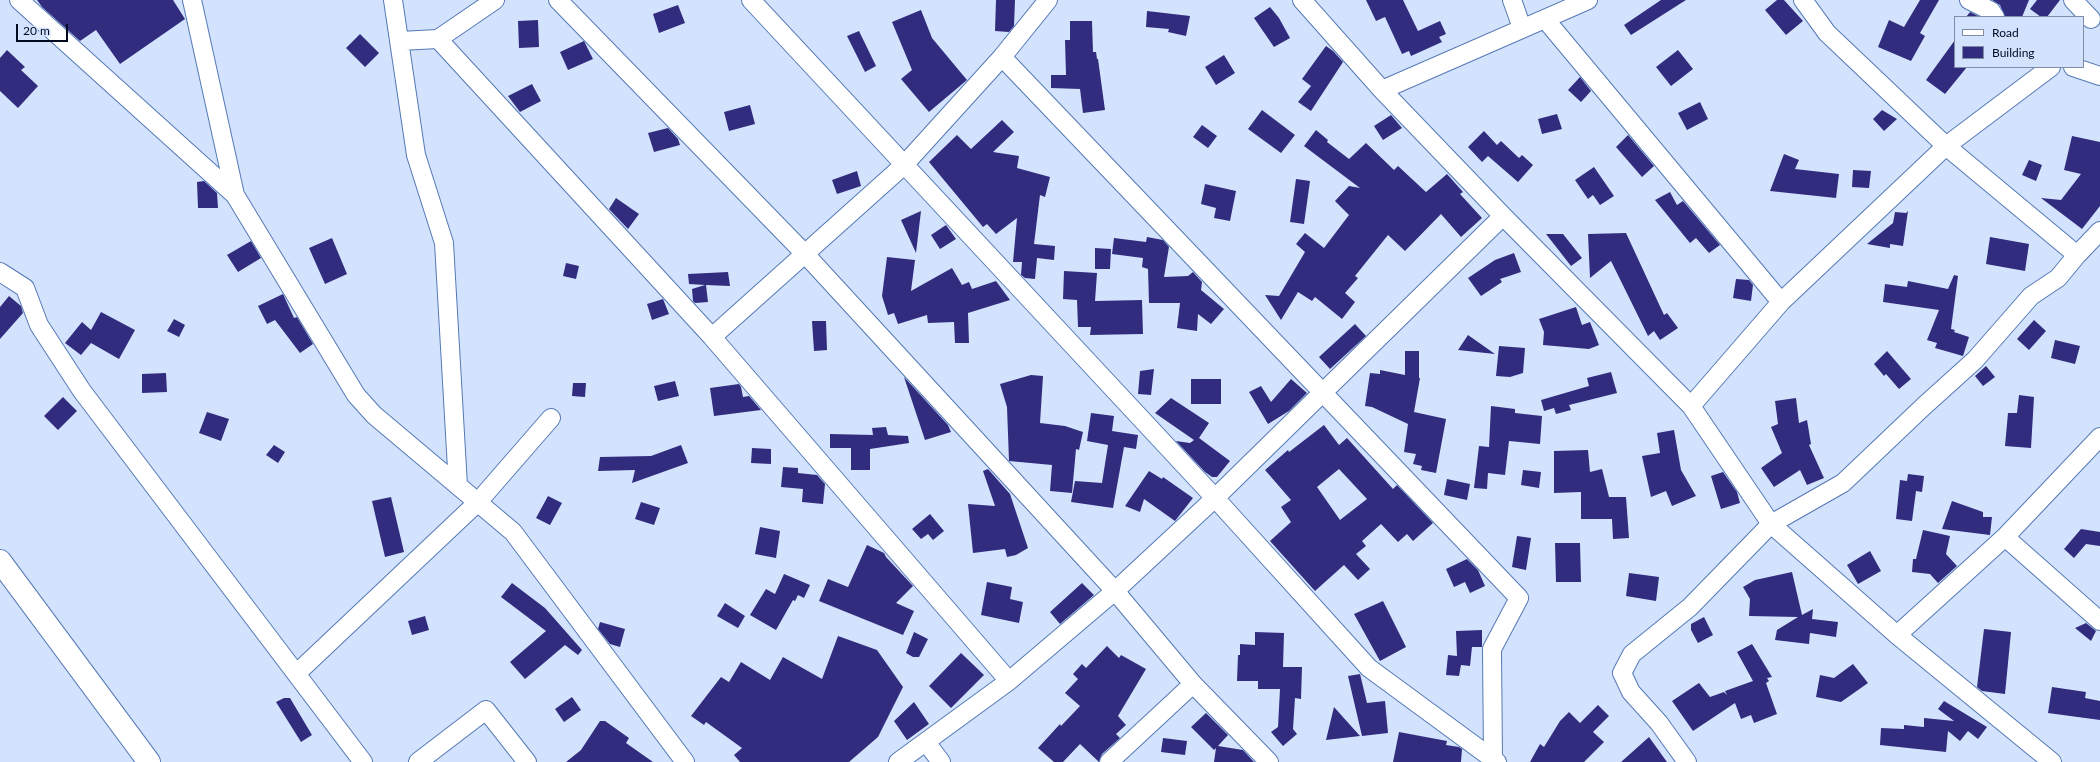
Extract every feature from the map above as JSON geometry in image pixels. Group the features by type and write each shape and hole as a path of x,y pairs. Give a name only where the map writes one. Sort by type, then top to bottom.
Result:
{"main road":[{"path":"0,561 149,762"}],"street":[{"path":"19,0 236,195 356,395 374,415 513,532 685,762"},
{"path":"192,0 236,195"},
{"path":"393,0 416,155 444,243 458,486"},
{"path":"400,41 438,39 495,0"},
{"path":"558,0 806,255 1115,591 1192,684 1269,762"},
{"path":"751,0 1215,498 1369,668 1495,761"},
{"path":"712,337 806,255 904,165 1002,57 1048,0"},
{"path":"1302,0 1382,90 1503,216 1691,406 1771,524 1897,635 2052,762"},
{"path":"1512,0 1522,28"},
{"path":"1382,90 1588,0"},
{"path":"1803,0 1827,33 1946,146 2077,255"},
{"path":"1970,0 1991,11 1994,16"},
{"path":"2073,0 2091,19"},
{"path":"1545,19 1781,302"},
{"path":"438,39 712,337 1009,682"},
{"path":"1002,57 1519,598 1492,650 1495,761"},
{"path":"1691,406 1781,302 1946,146 2050,68"},
{"path":"2077,68 2100,76"},
{"path":"898,762 1009,682 1115,591 1215,498 1503,216"},
{"path":"1687,762 1659,723 1631,692 1622,673 1632,654 1690,607 1771,524 1843,483 1975,360 2031,296 2058,278 2100,231"},
{"path":"0,272 25,288 39,325 82,391 363,762"},
{"path":"296,673 478,502 551,418"},
{"path":"1897,635 2005,537 2100,437"},
{"path":"2005,537 2100,621"},
{"path":"1109,762 1192,684"},
{"path":"418,762 486,710 527,762"},
{"path":"926,742 941,762"}],"building":[{"path":"37,0 173,0 185,19 120,64 96,30 80,41 42,7"},
{"path":"996,0 1015,0 1014,26 1009,32 995,31"},
{"path":"1366,0 1403,0 1418,31 1440,21 1446,34 1439,37 1442,42 1411,56 1409,51 1402,54 1385,17 1376,21"},
{"path":"1661,0 1686,0 1631,35 1624,25"},
{"path":"1777,0 1784,0 1803,21 1786,35 1765,10"},
{"path":"1920,0 1939,0 1920,33 1925,36 1911,61 1878,47 1889,20 1904,27"},
{"path":"1992,0 2029,0 2022,16 2005,16 2000,5"},
{"path":"2037,0 2060,0 2048,16 2040,16 2030,9"},
{"path":"678,5 685,23 659,33 653,14"},
{"path":"1270,7 1279,18 1290,38 1274,47 1254,18"},
{"path":"921,10 932,38 967,80 929,112 901,79 912,70 892,22"},
{"path":"1147,11 1190,16 1186,36 1168,32 1169,29 1146,27"},
{"path":"1970,12 1978,16 1967,16"},
{"path":"538,20 539,47 519,48 518,21"},
{"path":"1070,21 1092,21 1093,52 1096,52 1098,59 1105,110 1083,113 1080,89 1051,88 1051,75 1066,75 1065,40 1070,40"},
{"path":"859,31 876,66 865,72 847,36"},
{"path":"360,34 379,53 365,67 346,48"},
{"path":"584,41 593,59 568,70 560,52"},
{"path":"1954,41 1954,68 1966,68 1945,94 1926,80"},
{"path":"1326,46 1343,62 1311,111 1298,102 1311,86 1302,79"},
{"path":"7,50 25,67 21,70 38,86 18,108 0,91 0,58"},
{"path":"1678,50 1693,69 1671,86 1656,67"},
{"path":"1224,55 1235,73 1216,85 1205,67"},
{"path":"1580,77 1591,91 1581,102 1568,90"},
{"path":"532,84 541,101 520,112 508,96"},
{"path":"1700,102 1708,119 1687,130 1678,113"},
{"path":"750,105 755,124 729,131 724,112"},
{"path":"1262,110 1295,135 1281,153 1248,129"},
{"path":"1882,110 1897,119 1884,131 1873,119"},
{"path":"1557,114 1562,129 1542,134 1538,119"},
{"path":"1391,115 1402,128 1383,140 1374,126"},
{"path":"1002,120 1014,132 993,152 1019,156 1017,168 1050,177 1045,197 1040,195 1034,244 1055,246 1054,260 1037,258 1035,279 1025,278 1021,275 1022,262 1013,262 1017,218 996,234 987,224 983,227 929,162 957,135 971,149"},
{"path":"1202,125 1217,136 1208,148 1193,137"},
{"path":"668,128 678,139 680,145 654,152 648,133"},
{"path":"1316,130 1328,140 1327,142 1349,159 1366,143 1394,170 1398,166 1426,192 1447,174 1463,192 1460,194 1482,218 1461,237 1441,214 1405,251 1388,235 1355,276 1358,278 1345,293 1355,302 1342,319 1315,297 1312,301 1298,292 1281,320 1265,295 1279,296 1305,252 1296,244 1305,233 1324,248 1349,215 1335,201 1349,186 1360,188 1304,146"},
{"path":"1484,131 1497,145 1501,141 1519,158 1522,155 1533,165 1518,182 1488,156 1482,162 1468,147"},
{"path":"1628,135 1654,166 1642,177 1616,147"},
{"path":"2072,136 2100,142 2100,206 2082,229 2041,198 2061,200 2081,174 2064,170"},
{"path":"1784,154 1799,160 1795,169 1839,174 1836,198 1770,191"},
{"path":"2029,160 2042,165 2036,181 2022,175"},
{"path":"1594,167 1614,196 1600,205 1593,195 1588,199 1575,180"},
{"path":"1853,170 1871,171 1869,188 1852,187"},
{"path":"857,171 861,186 837,194 832,180"},
{"path":"1296,179 1310,181 1304,224 1290,222"},
{"path":"204,181 217,193 218,208 198,208 197,182"},
{"path":"1205,184 1236,191 1230,221 1214,218 1216,208 1201,204"},
{"path":"1670,192 1677,205 1683,201 1720,245 1709,253 1696,238 1690,243 1655,200"},
{"path":"616,198 639,214 628,229 609,209"},
{"path":"921,211 916,253 901,220"},
{"path":"1908,211 1903,246 1890,244 1890,248 1867,244 1893,223 1895,212 1906,213"},
{"path":"946,225 956,239 940,249 931,235"},
{"path":"1626,233 1664,315 1667,313 1678,328 1660,340 1654,331 1648,336 1611,261 1590,278 1588,234"},
{"path":"1546,234 1563,234 1582,258 1571,266"},
{"path":"1147,237 1163,240 1169,247 1164,277 1188,276 1193,272 1202,282 1201,290 1224,309 1211,324 1198,314 1197,331 1177,328 1180,303 1149,303 1148,269 1142,267 1143,258 1112,254 1114,238 1146,242"},
{"path":"1990,237 2029,244 2025,271 1986,264"},
{"path":"332,238 347,274 325,284 309,248"},
{"path":"251,241 261,258 238,272 227,255"},
{"path":"1095,248 1111,249 1110,269 1095,269"},
{"path":"1514,253 1521,272 1500,279 1502,282 1481,296 1468,278 1495,260"},
{"path":"887,257 915,260 911,291 952,268 962,285 969,282 972,289 996,281 1010,300 968,313 969,343 955,343 954,322 928,323 927,315 898,324 894,313 888,315 882,296"},
{"path":"566,263 579,266 576,279 563,276"},
{"path":"1064,271 1097,273 1095,301 1142,300 1143,334 1090,335 1091,327 1078,327 1077,300 1063,299"},
{"path":"728,272 730,286 706,285 708,302 695,303 693,301 692,289 705,285 689,284 688,274"},
{"path":"1954,275 1958,276 1951,329 1955,330 1954,332 1969,337 1963,356 1935,348 1937,343 1927,340 1939,310 1883,302 1885,284 1907,287 1908,281 1948,289"},
{"path":"1736,279 1749,280 1753,285 1751,301 1733,298"},
{"path":"283,294 294,318 297,317 313,344 300,353 275,320 267,324 258,306"},
{"path":"9,296 21,306 23,313 0,339 0,307"},
{"path":"663,299 669,314 652,320 647,304"},
{"path":"1576,307 1582,325 1590,322 1599,345 1589,349 1543,345 1544,332 1539,319"},
{"path":"101,312 135,330 119,359 91,343 81,355 65,343 82,322 91,330"},
{"path":"174,319 185,325 179,337 167,331"},
{"path":"2034,320 2046,331 2029,350 2017,339"},
{"path":"812,321 826,321 827,350 814,351"},
{"path":"1355,324 1366,336 1330,369 1319,357"},
{"path":"1468,335 1495,354 1458,350"},
{"path":"2055,340 2080,346 2075,364 2051,358"},
{"path":"1499,346 1525,348 1523,373 1510,377 1496,376"},
{"path":"1405,351 1419,351 1420,378 1414,412 1446,419 1436,473 1421,470 1422,466 1413,464 1416,454 1404,452 1408,424 1372,407 1365,406 1370,373 1380,374 1380,370 1405,375"},
{"path":"1887,351 1911,379 1899,389 1886,374 1884,376 1874,364"},
{"path":"1986,366 1995,377 1983,386 1975,376"},
{"path":"1154,369 1151,395 1138,394 1140,371"},
{"path":"1611,372 1617,393 1569,405 1571,410 1556,414 1554,408 1544,411 1541,400 1589,386 1587,378"},
{"path":"166,373 167,392 142,393 142,374"},
{"path":"1031,375 1043,376 1040,423 1065,426 1083,432 1079,450 1076,449 1072,493 1050,491 1052,465 1009,461 1007,407 1000,384"},
{"path":"904,377 948,425 951,432 925,440"},
{"path":"1191,379 1221,379 1221,404 1191,404"},
{"path":"1291,379 1307,393 1289,411 1268,424 1249,392 1261,386 1271,402"},
{"path":"675,381 679,396 658,401 654,386"},
{"path":"573,383 586,383 585,397 572,396"},
{"path":"739,384 743,397 749,396 761,410 714,416 710,388"},
{"path":"2019,395 2034,397 2031,448 2005,446 2008,413 2017,413"},
{"path":"63,397 77,411 58,430 44,416"},
{"path":"1171,398 1209,423 1199,438 1230,461 1217,477 1212,477 1205,472 1176,441 1190,443 1194,440 1155,413"},
{"path":"1796,398 1799,423 1807,420 1811,444 1809,445 1824,478 1807,485 1800,470 1774,487 1761,468 1782,453 1771,427 1778,424 1775,401"},
{"path":"1491,406 1515,409 1515,413 1542,416 1540,444 1509,441 1505,475 1488,473 1487,489 1474,488 1479,446 1489,447"},
{"path":"207,412 229,419 221,441 199,433"},
{"path":"1091,413 1114,416 1112,431 1138,435 1136,449 1124,447 1113,508 1071,502 1075,481 1102,483 1108,445 1087,441"},
{"path":"1324,425 1339,445 1347,438 1393,489 1397,485 1433,523 1413,541 1407,534 1398,542 1381,524 1362,541 1366,546 1356,554 1370,569 1358,580 1344,565 1315,591 1270,541 1291,522 1281,507 1291,500 1265,470 1288,450 1289,452","holes":["1339,469 1367,499 1340,520 1317,487"]},
{"path":"886,427 888,435 908,436 909,443 870,449 870,470 851,470 851,448 830,448 830,434 873,435 872,428"},
{"path":"1674,430 1681,470 1696,496 1672,506 1666,491 1651,497 1642,456 1660,453 1657,433"},
{"path":"274,445 285,452 278,463 266,455"},
{"path":"681,445 688,463 632,483 635,470 598,471 600,457 651,456"},
{"path":"752,448 771,449 771,464 751,463"},
{"path":"1588,450 1590,472 1602,469 1609,497 1626,497 1629,538 1613,539 1612,519 1581,519 1581,492 1554,493 1554,451"},
{"path":"783,467 798,468 798,473 817,475 825,484 823,504 802,502 803,489 781,487"},
{"path":"988,469 1010,494 1028,548 1016,555 1007,557 1005,549 973,553 968,504 995,506 983,471"},
{"path":"1523,470 1541,472 1539,488 1521,485"},
{"path":"1149,471 1162,479 1163,477 1193,498 1175,521 1144,499 1140,512 1125,506"},
{"path":"1723,472 1737,492 1740,503 1721,509 1711,476"},
{"path":"1908,474 1924,476 1922,492 1916,491 1912,521 1896,519 1900,480 1907,481"},
{"path":"1447,479 1470,484 1467,500 1444,495"},
{"path":"548,496 562,503 550,525 536,518"},
{"path":"391,497 404,552 385,557 372,501"},
{"path":"1952,501 1983,512 1983,517 1992,517 1990,535 1942,529"},
{"path":"641,502 660,508 654,525 635,519"},
{"path":"930,514 944,531 933,540 928,534 921,539 912,529"},
{"path":"760,527 780,531 776,558 755,554"},
{"path":"2081,529 2100,532 2100,546 2086,544 2074,558 2064,549"},
{"path":"1923,530 1950,536 1946,554 1957,566 1938,583 1930,574 1912,572 1913,559 1916,559"},
{"path":"1517,536 1531,538 1526,570 1512,567"},
{"path":"1555,543 1580,543 1581,582 1556,582"},
{"path":"867,545 884,553 913,586 896,603 914,611 903,635 819,601 828,579 848,587"},
{"path":"1870,551 1881,571 1858,584 1847,565"},
{"path":"1467,559 1478,570 1485,586 1470,593 1465,582 1454,587 1446,569"},
{"path":"1792,572 1802,615 1813,609 1812,619 1838,622 1836,637 1810,633 1809,644 1775,640 1777,630 1798,617 1749,616 1750,599 1743,587 1755,580"},
{"path":"1629,573 1659,577 1656,601 1626,596"},
{"path":"784,574 810,585 804,598 798,595 795,601 793,600 776,630 750,615 766,589 775,594"},
{"path":"987,582 1012,587 1010,599 1023,602 1019,623 981,615"},
{"path":"512,583 545,608 582,650 578,655 565,645 525,679 510,662 546,631 501,597"},
{"path":"1082,583 1094,595 1060,624 1050,612"},
{"path":"1383,601 1406,647 1380,661 1354,614"},
{"path":"725,603 745,616 738,628 717,616"},
{"path":"425,616 429,630 412,635 408,621"},
{"path":"1704,617 1713,635 1698,643 1691,630 1691,624"},
{"path":"600,622 625,629 620,647 610,644 598,629"},
{"path":"2086,623 2096,631 2091,641 2075,628"},
{"path":"1984,629 2011,632 2005,694 1982,691 1977,687"},
{"path":"1482,630 1482,647 1472,647 1470,666 1461,665 1459,676 1446,675 1448,655 1457,656 1456,631"},
{"path":"914,632 928,639 919,657 913,657 906,653"},
{"path":"1255,632 1284,633 1283,667 1302,667 1301,699 1295,698 1293,729 1297,734 1283,746 1271,732 1278,727 1280,689 1258,689 1258,681 1237,681 1240,644 1255,645"},
{"path":"838,636 877,650 903,687 878,737 849,762 740,762 734,755 742,748 706,722 704,725 691,716 721,677 729,682 741,662 770,680 783,657 822,679"},
{"path":"1752,644 1772,677 1767,678 1769,681 1766,683 1777,714 1754,723 1751,715 1741,719 1735,703 1693,731 1672,701 1699,683 1710,697 1724,692 1727,695 1725,691 1753,681 1737,652"},
{"path":"1107,646 1119,658 1121,655 1146,669 1118,716 1126,725 1116,734 1120,738 1102,754 1099,762 1080,744 1063,762 1054,762 1038,748 1060,724 1061,726 1080,706 1065,693 1078,679 1073,674 1082,664 1086,668"},
{"path":"961,653 984,675 951,708 929,686"},
{"path":"1853,664 1868,683 1841,702 1816,697 1820,675 1834,678"},
{"path":"1360,674 1367,703 1385,701 1388,733 1362,736 1348,676"},
{"path":"2052,687 2086,692 2085,698 2100,701 2100,720 2048,713"},
{"path":"572,697 581,710 564,722 555,709"},
{"path":"284,698 290,698 312,735 301,742 276,702"},
{"path":"1944,701 1987,727 1978,739 1968,731 1960,741 1948,731 1946,752 1880,745 1881,728 1904,729 1904,725 1924,727 1924,718 1954,721 1938,709"},
{"path":"914,702 929,724 907,740 894,721"},
{"path":"1598,705 1609,716 1593,732 1604,742 1584,762 1530,762 1540,744 1544,747 1560,721 1569,712 1580,723"},
{"path":"1334,707 1360,736 1326,740"},
{"path":"1206,713 1228,735 1218,746 1243,750 1254,762 1214,762 1216,748 1214,750 1191,727"},
{"path":"600,721 605,721 629,738 626,743 653,762 566,762 581,750"},
{"path":"1399,732 1447,741 1446,745 1459,747 1462,749 1461,762 1393,762"},
{"path":"1649,737 1667,762 1621,762"},
{"path":"1163,738 1187,741 1185,755 1161,752"}]}
